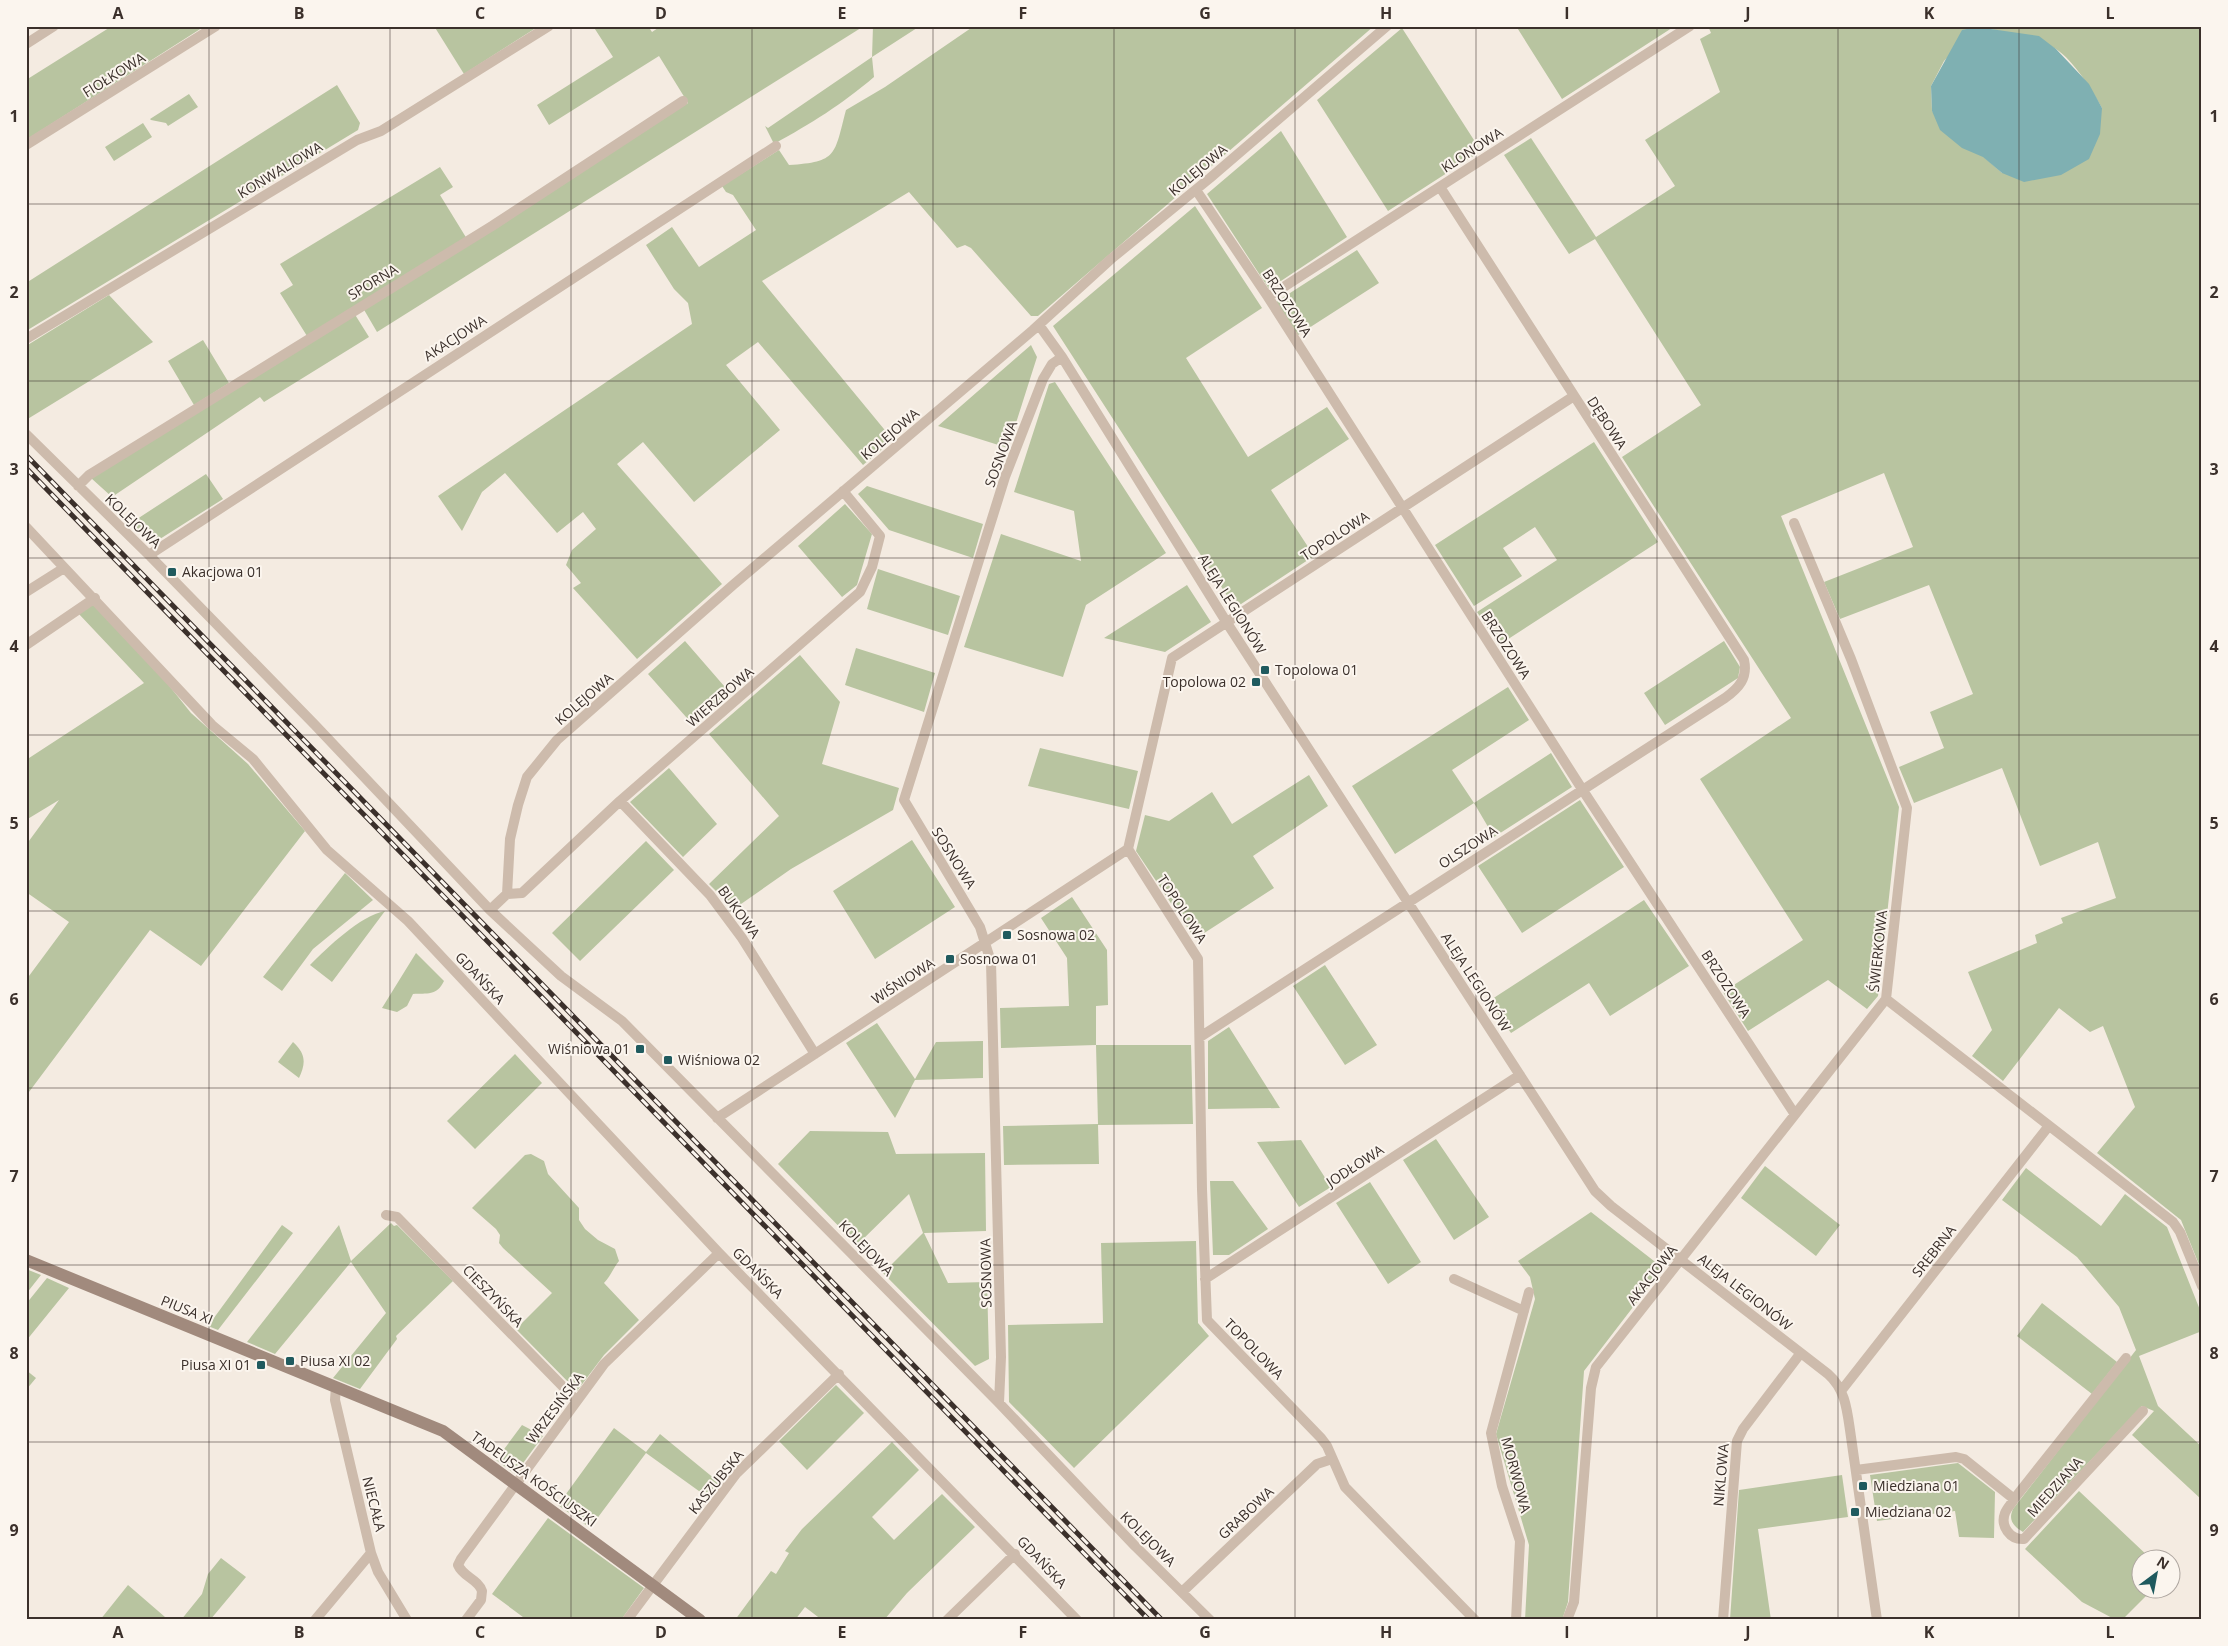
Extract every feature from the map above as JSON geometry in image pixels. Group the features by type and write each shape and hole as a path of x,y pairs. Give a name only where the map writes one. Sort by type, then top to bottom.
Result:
{"street":[{"path":"26,44 54,26"},
{"name":"FIOŁKOWA","path":"26,146 216,26"},
{"name":"KONWALIOWA","path":"26,339 357,140 381,131 549,26"},
{"name":"KOLEJOWA","path":"507,894 510,839 527,777 557,740 1039,325 1111,259 1196,190 1387,26"},
{"name":"KLONOWA","path":"1268,297 1690,26"},
{"name":"SPORNA","path":"78,486 89,475 492,226 683,100"},
{"name":"AKACJOWA","path":"149,554 590,269 776,146"},
{"name":"DĘBOWA","path":"1440,187 1744,660 1747,671 1745,674"},
{"name":"BRZOZOWA","path":"1196,190 1268,297 1582,789 1794,1113"},
{"name":"ALEJA LEGIONÓW","path":"1039,325 1062,356 1227,623 1595,1191 1611,1206 1833,1379 1841,1390 1845,1402 1856,1470 1877,1620"},
{"name":"SOSNOWA","path":"999,1403 1001,1357 991,962 980,927 904,800 1005,476 1043,379 1052,364 1062,356"},
{"name":"TOPOLOWA","path":"1475,1620 1345,1487 1327,1446 1321,1438 1209,1323 1206,1313 1198,959 1128,849 1172,658 1574,396"},
{"name":"KOLEJOWA","path":"26,434 149,554 315,725 490,910 560,976 615,1014 999,1403 1135,1546 1210,1620"},
{"name":"WIERZBOWA","path":"507,894 522,892 620,801 860,592 872,567 880,536 879,532 843,492"},
{"name":"ŚWIERKOWA","path":"1794,523 1851,659 1906,808 1886,999 2048,1127 2173,1222 2180,1232 2202,1286"},
{"path":"26,527 95,598 26,645"},
{"path":"26,592 64,568"},
{"name":"GDAŃSKA","path":"95,598 212,725 253,758 325,848 426,939 719,1252 1015,1554 1077,1620"},
{"name":"OLSZOWA","path":"1200,1037 1725,698 1741,685 1745,674"},
{"name":"BUKOWA","path":"620,801 710,895 742,938 816,1054"},
{"name":"WIŚNIOWA","path":"717,1118 1128,849"},
{"path":"490,910 507,894"},
{"name":"AKACJOWA","path":"1568,1620 1574,1602 1595,1371 1794,1113 1886,999"},
{"name":"JODŁOWA","path":"1205,1279 1520,1075"},
{"name":"SREBRNA","path":"1841,1390 2048,1127"},
{"name":"CIESZYŃSKA","path":"386,1216 397,1217 577,1401"},
{"name":"WRZESIŃSKA","path":"466,1620 481,1600 482,1591 477,1583 460,1570 459,1562 604,1364 719,1252"},
{"name":"PIUSA XI","path":"26,1260 336,1387"},
{"path":"1454,1279 1524,1311"},
{"name":"MORWOWA","path":"1516,1620 1520,1541 1502,1486 1491,1433 1529,1292"},
{"name":"NIKLOWA","path":"1723,1620 1737,1441 1743,1429 1800,1354"},
{"name":"MIEDZIANA","path":"2126,1358 2014,1498 2005,1513 2005,1529 2015,1537 2024,1539 2028,1537 2143,1411"},
{"name":"KASZUBSKA","path":"627,1620 736,1474 839,1374"},
{"name":"TADEUSZA KOŚCIUSZKI","path":"336,1387 443,1431 700,1620"},
{"name":"NIECAŁA","path":"336,1387 335,1400 371,1553 378,1572 407,1620"},
{"name":"MIEDZIANA","path":"1856,1470 1956,1457 1975,1466 2014,1498"},
{"name":"GRABOWA","path":"1182,1592 1317,1464 1332,1459"},
{"path":"315,1620 371,1553"},
{"path":"947,1620 1015,1554"}],"green space":[{"path":"112,26 205,26 26,140 26,80"},
{"path":"434,26 539,26 464,74"},
{"path":"593,26 648,26 652,32 661,26 864,26 377,332 363,308 688,103 659,56 549,125 537,105 613,57"},
{"path":"873,26 920,26 872,57"},
{"path":"974,26 1374,26 1038,316 1031,316 971,248 965,245 957,248 909,192 762,281 893,440 863,465 758,342 726,365 780,430 694,502 643,442 617,464 722,584 637,659 573,588 581,583 566,565 572,550 596,529 583,512 557,533 505,473 482,492 462,531 438,496 692,324 688,303 674,289 646,245 672,227 699,267 756,230 733,195 726,192 722,186 779,150 789,165 805,164 825,158 836,146 846,110 885,87"},
{"path":"1516,26 1675,26 1562,99"},
{"path":"1708,26 2202,26 2202,1272 2181,1220 2097,1153 2135,1107 2103,1026 2090,1032 2059,1008 2003,1081 1972,1056 1992,1030 1968,972 2037,943 2035,935 2063,923 2061,918 2116,898 2098,842 2040,866 2002,768 1914,803 1899,767 1944,748 1930,712 1973,694 1929,585 1840,619 1824,582 1913,547 1884,473 1781,516 1899,807 1878,996 1867,1009 1828,980 1748,1031 1723,992 1803,940 1700,779 1791,718 1622,457 1701,405 1595,239 1569,254 1504,155 1531,138 1596,237 1675,186 1645,140 1720,92 1700,39 1711,33","holes":["1977,27 2030,38 2056,49 2076,68 2102,108 2002,173 1932,111 1931,86 1944,61"]},
{"path":"1402,28 1481,151 1388,211 1317,100"},
{"path":"872,57 874,77 826,113 774,144 765,126 768,128"},
{"path":"337,85 360,123 358,130 26,331 26,283"},
{"path":"189,94 198,107 168,126 166,123 150,119"},
{"path":"143,123 152,137 114,161 105,147"},
{"path":"1281,131 1347,237 1269,289 1207,194"},
{"path":"440,167 453,187 440,195 467,239 307,336 280,293 293,285 280,264"},
{"path":"1195,206 1262,308 1186,358 1248,457 1327,407 1349,439 1271,490 1314,556 1235,608 1053,326"},
{"path":"1357,250 1379,283 1298,335 1276,302"},
{"path":"109,295 153,342 26,420 26,346"},
{"path":"354,313 369,337 264,402 260,397 112,497 91,478"},
{"path":"203,340 229,383 194,405 168,361"},
{"path":"1031,345 1037,357 1008,448 938,426"},
{"path":"1055,382 1166,553 1086,605 1063,677 964,647 1001,534 1081,561 1074,511 1014,492 1049,384"},
{"path":"1594,442 1658,542 1499,645 1477,612 1557,560 1535,527 1503,548 1522,576 1474,606 1435,545"},
{"path":"206,474 223,499 152,544 131,523"},
{"path":"867,486 983,524 973,558 889,530 858,494"},
{"path":"845,504 872,534 857,585 842,597 798,546"},
{"path":"878,569 960,596 948,635 867,609"},
{"path":"1187,585 1211,622 1165,652 1104,638"},
{"path":"94,603 159,673 191,713 248,764 305,831 201,966 150,930 26,1096 26,980 69,922 26,892 26,845 59,800 26,820 26,760 144,683 78,613"},
{"path":"685,641 731,694 694,726 648,674"},
{"path":"1724,641 1740,667 1738,678 1665,725 1644,693"},
{"path":"856,648 935,673 924,712 845,685"},
{"path":"800,655 840,702 822,764 899,788 893,810 791,869 731,911 724,899 709,884 779,816 709,734"},
{"path":"1508,687 1529,720 1452,770 1474,803 1395,854 1352,786"},
{"path":"1040,748 1138,771 1129,809 1028,786"},
{"path":"1551,753 1572,787 1494,837 1474,803"},
{"path":"669,768 717,824 683,857 630,802"},
{"path":"1309,775 1328,806 1253,856 1274,888 1195,939 1136,851 1145,815 1169,821 1212,792 1232,824"},
{"path":"1580,800 1624,867 1522,933 1478,866"},
{"path":"912,840 955,907 875,959 833,891"},
{"path":"646,841 674,870 580,961 552,933"},
{"path":"345,873 373,900 313,949 282,991 263,977"},
{"path":"1072,897 1107,950 1108,1005 1096,1006 1096,1045 1001,1048 1000,1008 1069,1006 1067,958 1041,918"},
{"path":"1644,900 1689,966 1610,1016 1589,983 1511,1033 1489,1001"},
{"path":"385,911 332,982 310,965 335,941 355,926 375,914"},
{"path":"416,953 444,981 441,986 431,993 413,994 407,1006 397,1012 382,1008"},
{"path":"1325,965 1377,1045 1345,1065 1293,986"},
{"path":"877,1023 915,1079 936,1042 983,1041 983,1078 915,1080 895,1118 846,1043"},
{"path":"1229,1027 1280,1108 1208,1109 1208,1041"},
{"path":"293,1042 304,1059 299,1078 278,1062"},
{"path":"1096,1045 1191,1045 1193,1124 1098,1125 1099,1164 1004,1165 1003,1126 1098,1124"},
{"path":"515,1054 542,1083 475,1149 447,1121"},
{"path":"810,1131 888,1132 896,1154 985,1153 986,1231 924,1233 948,1283 987,1282 989,1359 975,1366 883,1273 923,1233 909,1194 857,1245 778,1164"},
{"path":"1436,1139 1489,1217 1454,1240 1403,1160"},
{"path":"1301,1140 1331,1187 1299,1207 1257,1142"},
{"path":"531,1154 544,1161 548,1174 579,1208 579,1220 585,1229 598,1240 615,1249 619,1261 604,1283 639,1320 604,1355 577,1391 516,1329 552,1293 503,1248 499,1243 500,1235 496,1229 472,1208 525,1155"},
{"path":"1765,1166 1840,1225 1816,1256 1741,1198"},
{"path":"2026,1168 2101,1226 2125,1194 2167,1227 2202,1315 2202,1331 2139,1356 2158,1406 2202,1447 2202,1500 2132,1435 2154,1411 2142,1406 2023,1532 2012,1522 2013,1509 2136,1350 2119,1307 2077,1257 2002,1200"},
{"path":"1210,1181 1233,1181 1268,1229 1229,1255 1213,1255"},
{"path":"1370,1182 1421,1262 1388,1284 1336,1203"},
{"path":"1591,1212 1663,1268 1584,1371 1568,1602 1562,1620 1525,1620 1529,1545 1496,1434 1535,1299 1530,1277 1518,1261"},
{"path":"391,1223 394,1226 397,1225 453,1281 396,1336 397,1339 360,1389 333,1378 386,1313 351,1262 275,1354 247,1342 339,1225 351,1261"},
{"path":"282,1225 293,1233 218,1330 208,1326"},
{"path":"1196,1241 1198,1323 1209,1336 1074,1468 1009,1402 1008,1325 1103,1323 1101,1243"},
{"path":"26,1269 41,1275 26,1294"},
{"path":"47,1278 69,1288 26,1341 26,1304"},
{"path":"2042,1303 2117,1362 2092,1394 2017,1336"},
{"path":"26,1370 36,1378 26,1390"},
{"path":"836,1385 864,1413 807,1470 779,1441"},
{"path":"522,1425 543,1436 515,1474 496,1460"},
{"path":"614,1428 646,1452 660,1434 721,1484 710,1499 646,1453 590,1528 558,1505"},
{"path":"892,1442 919,1470 872,1517 894,1540 942,1494 975,1527 907,1593 884,1620 822,1620 805,1607 795,1620 735,1620 771,1571 776,1574 789,1553 785,1551 802,1529"},
{"path":"1958,1463 1995,1492 1994,1538 1959,1537 1955,1511 1877,1521 1870,1475"},
{"path":"1842,1475 1848,1517 1758,1529 1771,1620 1730,1620 1739,1490"},
{"path":"2079,1491 2139,1548 2130,1548 2130,1598 2144,1598 2122,1620 2116,1620 2082,1602 2025,1549"},
{"path":"548,1518 644,1588 621,1620 527,1620 492,1594"},
{"path":"221,1558 246,1577 210,1620 181,1620 202,1594 208,1574"},
{"path":"128,1585 165,1617 163,1620 100,1620"}],"water":[{"path":"1977,27 2039,36 2056,49 2089,84 2102,108 2100,134 2089,159 2061,175 2024,182 2002,173 1983,157 1962,148 1940,130 1932,111 1931,86 1962,30"}],"railway":[{"path":"26,455 1162,1620"},
{"path":"26,468 1149,1620"}],"place":[{"name":"Akacjowa 01","path":"172,572"},
{"name":"Topolowa 01","path":"1265,670"},
{"name":"Topolowa 02","path":"1256,682"},
{"name":"Sosnowa 02","path":"1007,935"},
{"name":"Sosnowa 01","path":"950,959"},
{"name":"Wiśniowa 01","path":"640,1049"},
{"name":"Wiśniowa 02","path":"668,1060"},
{"name":"Piusa XI 02","path":"290,1361"},
{"name":"Piusa XI 01","path":"261,1365"},
{"name":"Miedziana 01","path":"1863,1486"},
{"name":"Miedziana 02","path":"1855,1512"}]}
